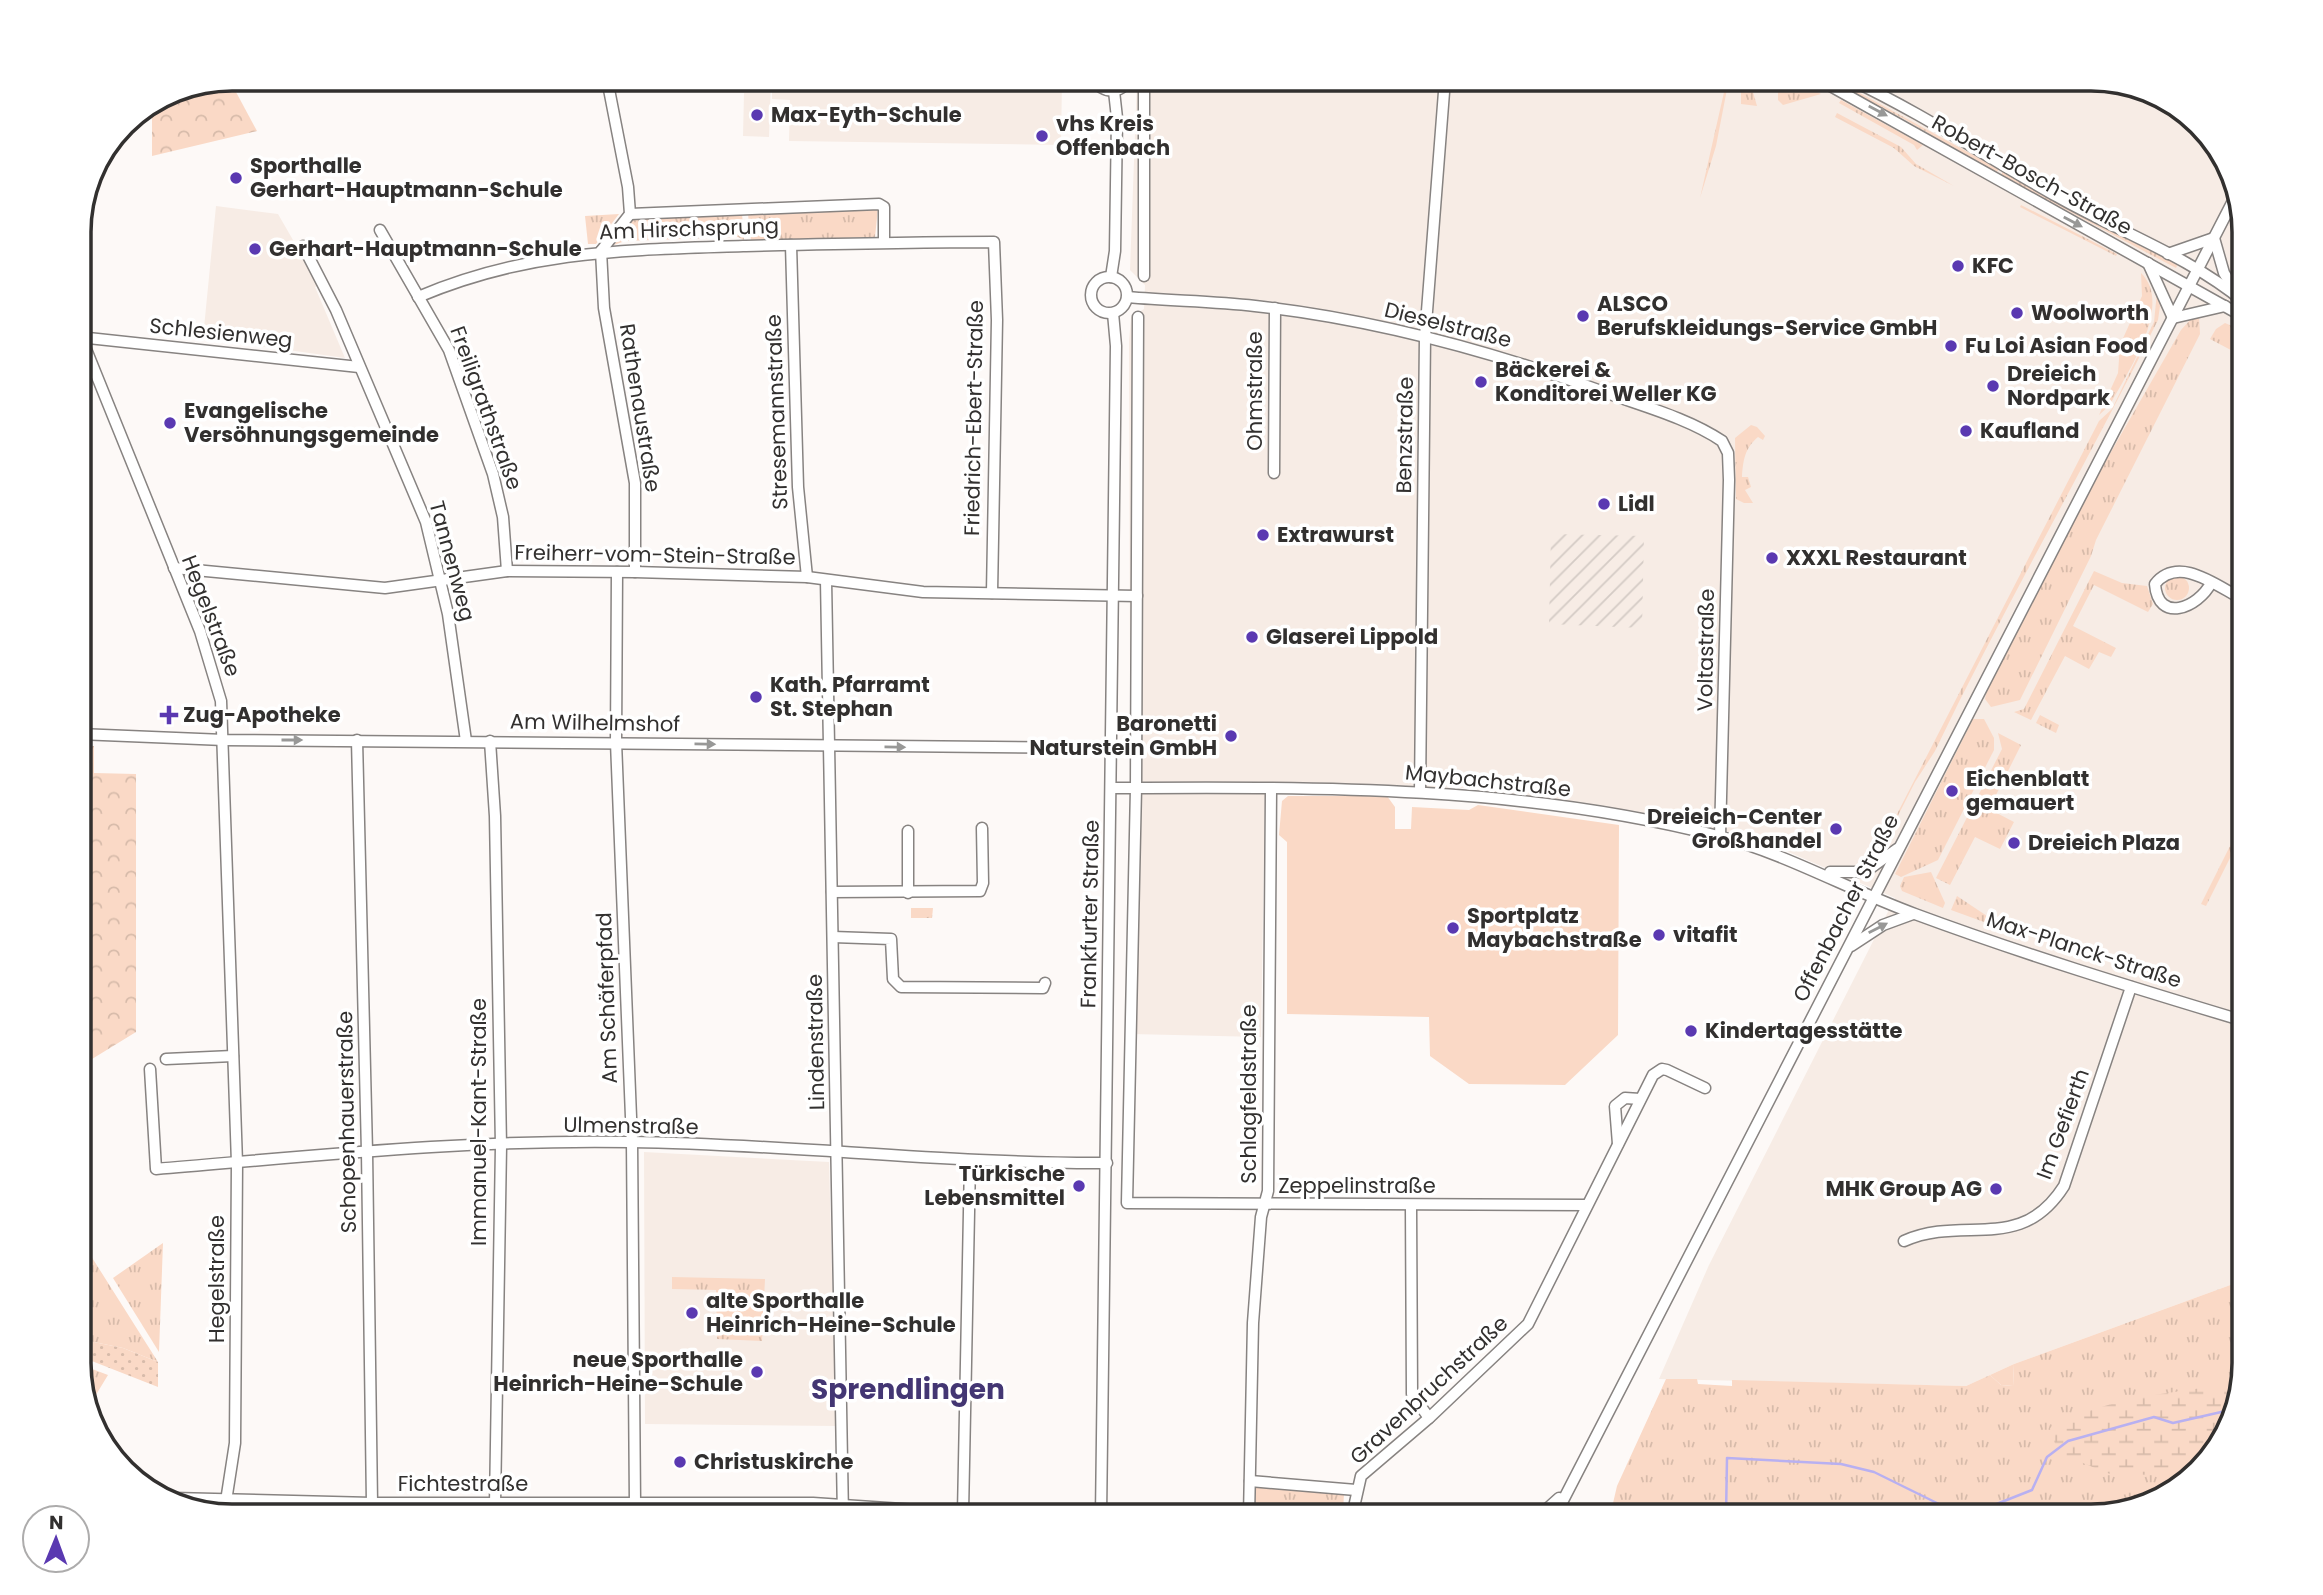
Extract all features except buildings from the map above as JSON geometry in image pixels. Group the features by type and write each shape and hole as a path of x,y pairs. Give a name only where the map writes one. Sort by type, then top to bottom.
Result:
{"street":[{"path":"601,251 630,214 626,174 609,91"},
{"path":"1111,276 1116,183 1114,91"},
{"path":"1144,91 1144,276"},
{"name":"Benzstraße","path":"1420,792 1425,337 1444,91"},
{"name":"Robert-Bosch-Straße","path":"1840,91 2232,310"},
{"name":"Robert-Bosch-Straße","path":"1872,91 1957,136 2057,197 2168,254 2232,294"},
{"name":"Am Hirschsprung","path":"630,214 879,204 884,207 884,242"},
{"name":"Offenbacher Straße","path":"1561,1504 1900,848 1970,704 2230,207"},
{"name":"Freiligrathstraße","path":"380,230 449,350 493,474 503,517 507,572"},
{"path":"2168,254 2214,237 2224,273 2232,285"},
{"name":"Am Hirschsprung","path":"418,297 516,265 601,251 884,242 994,242"},
{"name":"Friedrich-Ebert-Straße","path":"992,593 997,320 994,242"},
{"name":"Stresemannstraße","path":"791,245 798,487 807,577"},
{"name":"Tannenweg","path":"303,246 337,310 426,522 459,677 466,741"},
{"name":"Rathenaustraße","path":"601,251 604,308 635,483 635,572"},
{"path":"2148,262 2173,318 2225,306"},
{"path":"1111,276 1124,284 1128,296 1122,308 1113,313 1101,311 1091,296 1095,284 1111,276"},
{"name":"Dieselstraße","path":"1128,296 1275,308 1425,337 1498,356 1682,422 1722,441 1727,447 1728,464"},
{"name":"Ohmstraße","path":"1274,473 1275,308"},
{"name":"Frankfurter Straße","path":"1101,1504 1115,596 1116,346 1113,313"},
{"name":"Frankfurter Straße","path":"1127,1203 1136,788 1138,317"},
{"name":"Schlesienweg","path":"91,336 359,367"},
{"name":"Hegelstraße","path":"91,362 174,568 219,689 224,740 237,1163 236,1443 226,1502"},
{"name":"Voltastraße","path":"1720,837 1728,464"},
{"name":"Freiherr-vom-Stein-Straße","path":"174,568 385,588 440,578 507,572 635,572 807,577 902,591 1137,597"},
{"path":"2211,583 2206,594 2181,608 2171,608 2160,602 2156,594 2155,584 2164,573 2178,569 2211,583 2232,594"},
{"name":"Am Schäferpfad","path":"617,572 616,742 632,1142 635,1504"},
{"name":"Lindenstraße","path":"826,580 827,746 844,1504"},
{"name":"Am Wilhelmshof","path":"91,734 224,740 1111,748"},
{"name":"Schopenhauerstraße","path":"357,740 368,1152 372,1503"},
{"name":"Immanuel-Kant-Straße","path":"490,741 495,816 501,1146 495,1504"},
{"name":"Maybachstraße","path":"1111,788 1477,795 1627,816 1720,837 1810,869 1874,897"},
{"name":"Schlagfeldstraße","path":"1249,1504 1251,1356 1261,1216 1268,1191 1271,790"},
{"path":"832,892 980,891 983,883 982,828"},
{"path":"908,831 908,893"},
{"name":"Maybachstraße","path":"1810,869 1858,874 1900,848"},
{"name":"Max-Planck-Straße","path":"1874,897 1913,914 2131,987 2232,1017"},
{"path":"1848,948 1876,928 1913,914"},
{"path":"833,937 891,939 893,979 901,987 1043,988 1045,983"},
{"name":"Im Gefierth","path":"1904,1241 1924,1234 2006,1229 2026,1223 2049,1206 2064,1186 2131,987"},
{"path":"166,1059 233,1056"},
{"name":"Ulmenstraße","path":"150,1069 156,1169 368,1152 632,1142 970,1162 1107,1163"},
{"name":"Gravenbruchstraße","path":"1354,1504 1362,1476 1429,1418 1528,1324 1653,1075 1662,1069 1705,1088"},
{"name":"Gravenbruchstraße","path":"1618,1145 1615,1106 1625,1098 1640,1099"},
{"path":"964,1504 970,1162"},
{"name":"Zeppelinstraße","path":"1127,1203 1587,1205"},
{"path":"1411,1206 1412,1394 1429,1418"},
{"path":"1250,1481 1356,1490"},
{"path":"1551,1504 1570,1486"},
{"name":"Fichtestraße","path":"201,1500 635,1504"}],"shaded area":[{"path":"771,91 769,137 743,136 744,93 671,92"},
{"path":"772,91 1062,91 1061,145 789,141 790,100 772,99"},
{"path":"1137,91 2091,91 2109,92 2145,102 2184,126 2203,146 2221,178 2231,214 2232,232 2232,1284 2014,1364 1966,1386 1659,1379 1709,1265 1895,898 1763,841 1702,825 1466,788 1265,784 1261,1037 1131,1034 1129,341 1131,317 1144,309 1145,285 1130,270"},
{"name":"Gerhart-Hauptmann-Schule","path":"216,206 278,214 319,285 315,287 345,358 203,338"},
{"path":"1551,534 1644,536 1642,628 1549,624"},
{"path":"644,1152 829,1162 836,1426 645,1424"}],"green space":[{"path":"235,91 257,131 152,156 152,116 196,96"},
{"path":"1724,91 1727,91 1716,146 1700,198"},
{"path":"1741,91 1753,92 1757,106 1741,104"},
{"path":"1778,91 1815,91 1821,94 1783,105 1778,100"},
{"path":"1848,91 1856,91 1999,169 1996,173 1904,119"},
{"path":"1841,100 1923,145 1917,150 1914,145 1839,103"},
{"path":"1837,113 1901,147 1916,164 1954,186 1914,166 1894,148 1835,117"},
{"path":"2003,171 2178,264 2176,268 2017,184 2001,175"},
{"path":"2021,205 2117,254 2116,256 2020,207"},
{"path":"878,208 875,237 751,241 748,214"},
{"path":"742,213 744,240 738,237 625,241 614,245 634,218"},
{"path":"619,214 596,244 588,244 585,216"},
{"path":"2141,273 2150,287 2150,320 2127,375 2110,405 2099,415 2118,373 2120,345 2142,296"},
{"path":"2157,292 2160,306 2158,320 2131,374 1935,751 1915,782 1879,853 1868,863 1878,851 2099,421 2112,409 2154,322"},
{"path":"2199,316 2200,334 2096,540 2091,556 2020,700 1991,707 1985,699 1989,678 2084,499 2181,330 2190,320"},
{"path":"2225,323 2232,326 2232,351 2210,339 2216,329"},
{"path":"1751,425 1757,427 1765,436 1763,440 1758,437 1754,441 1746,455 1742,477 1748,477 1751,487 1745,490 1753,503 1744,503 1736,499 1735,438"},
{"path":"2094,571 2122,583 2147,586 2153,604 2148,612 2094,585 2073,626 2116,648 2111,657 2099,652 2089,669 2065,656 2031,720 2014,712 2024,709"},
{"path":"2177,576 2188,583 2189,588 2182,599 2177,600 2166,593 2165,588 2172,577"},
{"path":"2040,715 2059,725 2056,733 2036,723"},
{"path":"1973,719 1984,719 1994,738 1994,750 1938,860 1901,877 1895,874"},
{"path":"1998,733 2021,745 1989,809 2014,822 2000,849 1975,837 1950,885 1936,878 2002,749"},
{"path":"91,746 94,746 94,773 136,774 136,1032 91,1060"},
{"name":"Sportplatz Maybachstraße","path":"1288,796 1387,796 1395,807 1395,829 1411,829 1412,807 1469,810 1478,805 1619,825 1618,1035 1565,1085 1469,1084 1430,1056 1429,1017 1287,1014 1287,842 1279,835 1282,801"},
{"path":"2232,842 2232,854 2206,906 2201,904"},
{"path":"1931,872 1945,903 1943,908 1902,891 1900,886 1904,877"},
{"path":"1957,896 1987,916 1984,922 1951,910"},
{"path":"911,908 933,908 932,918 911,918"},
{"path":"2120,951 2170,976 2167,985 2112,966"},
{"path":"163,1243 159,1352 113,1278"},
{"path":"91,1256 158,1362 123,1348 91,1341"},
{"path":"672,1277 765,1279 762,1341 717,1339 716,1290 672,1289"},
{"path":"2232,1284 2231,1381 2225,1408 2208,1441 2191,1463 2177,1475 2145,1493 2109,1503 2091,1504 1613,1504 1617,1486 1666,1379 1697,1379 1698,1384 1732,1386 1732,1380 1966,1386 1990,1375 2001,1385 2013,1386 2014,1364"},
{"path":"91,1341 123,1348 158,1362 158,1387 91,1361"},
{"path":"2014,1364 2013,1386 2001,1385 1990,1375"},
{"path":"91,1369 108,1375 95,1396"},
{"path":"2230,1384 2225,1408 2208,1441 2191,1463 2173,1478 2110,1474 2058,1453 2050,1428 2072,1417 2118,1402"},
{"path":"1255,1487 1344,1493 1343,1504 1255,1504"}],"waterway":[{"path":"1997,1504 2032,1490 2047,1457 2068,1441 2154,1417 2173,1423 2223,1412"},
{"path":"1726,1504 1727,1458 1841,1464 1874,1472 1939,1504"}],"place":[{"name":"Max-Eyth-Schule","path":"757,115"},
{"name":"vhs Kreis Offenbach","path":"1042,136"},
{"name":"Sporthalle Gerhart-Hauptmann-Schule","path":"236,178"},
{"name":"Gerhart-Hauptmann-Schule","path":"255,249"},
{"name":"KFC","path":"1958,266"},
{"name":"Woolworth","path":"2017,313"},
{"name":"ALSCO Berufskleidungs-Service GmbH","path":"1583,316"},
{"name":"Fu Loi Asian Food","path":"1951,346"},
{"name":"Bäckerei & Konditorei Weller KG","path":"1481,382"},
{"name":"Dreieich Nordpark","path":"1993,386"},
{"name":"Evangelische Versöhnungsgemeinde","path":"170,423"},
{"name":"Kaufland","path":"1966,431"},
{"name":"Lidl","path":"1604,504"},
{"name":"Extrawurst","path":"1263,535"},
{"name":"XXXL Restaurant","path":"1772,558"},
{"name":"Glaserei Lippold","path":"1252,637"},
{"name":"Kath. Pfarramt St. Stephan","path":"756,697"},
{"name":"Zug-Apotheke","path":"169,715"},
{"name":"Baronetti Naturstein GmbH","path":"1231,736"},
{"name":"Eichenblatt gemauert","path":"1952,791"},
{"name":"Dreieich-Center Großhandel","path":"1836,829"},
{"name":"Dreieich Plaza","path":"2014,843"},
{"name":"Sportplatz Maybachstraße","path":"1453,928"},
{"name":"vitafit","path":"1659,935"},
{"name":"Kindertagesstätte","path":"1691,1031"},
{"name":"Türkische Lebensmittel","path":"1079,1186"},
{"name":"MHK Group AG","path":"1996,1189"},
{"name":"alte Sporthalle Heinrich-Heine-Schule","path":"692,1313"},
{"name":"neue Sporthalle Heinrich-Heine-Schule","path":"757,1372"},
{"name":"Christuskirche","path":"680,1462"}],"district":[{"name":"Sprendlingen","path":"908,1389"}]}
